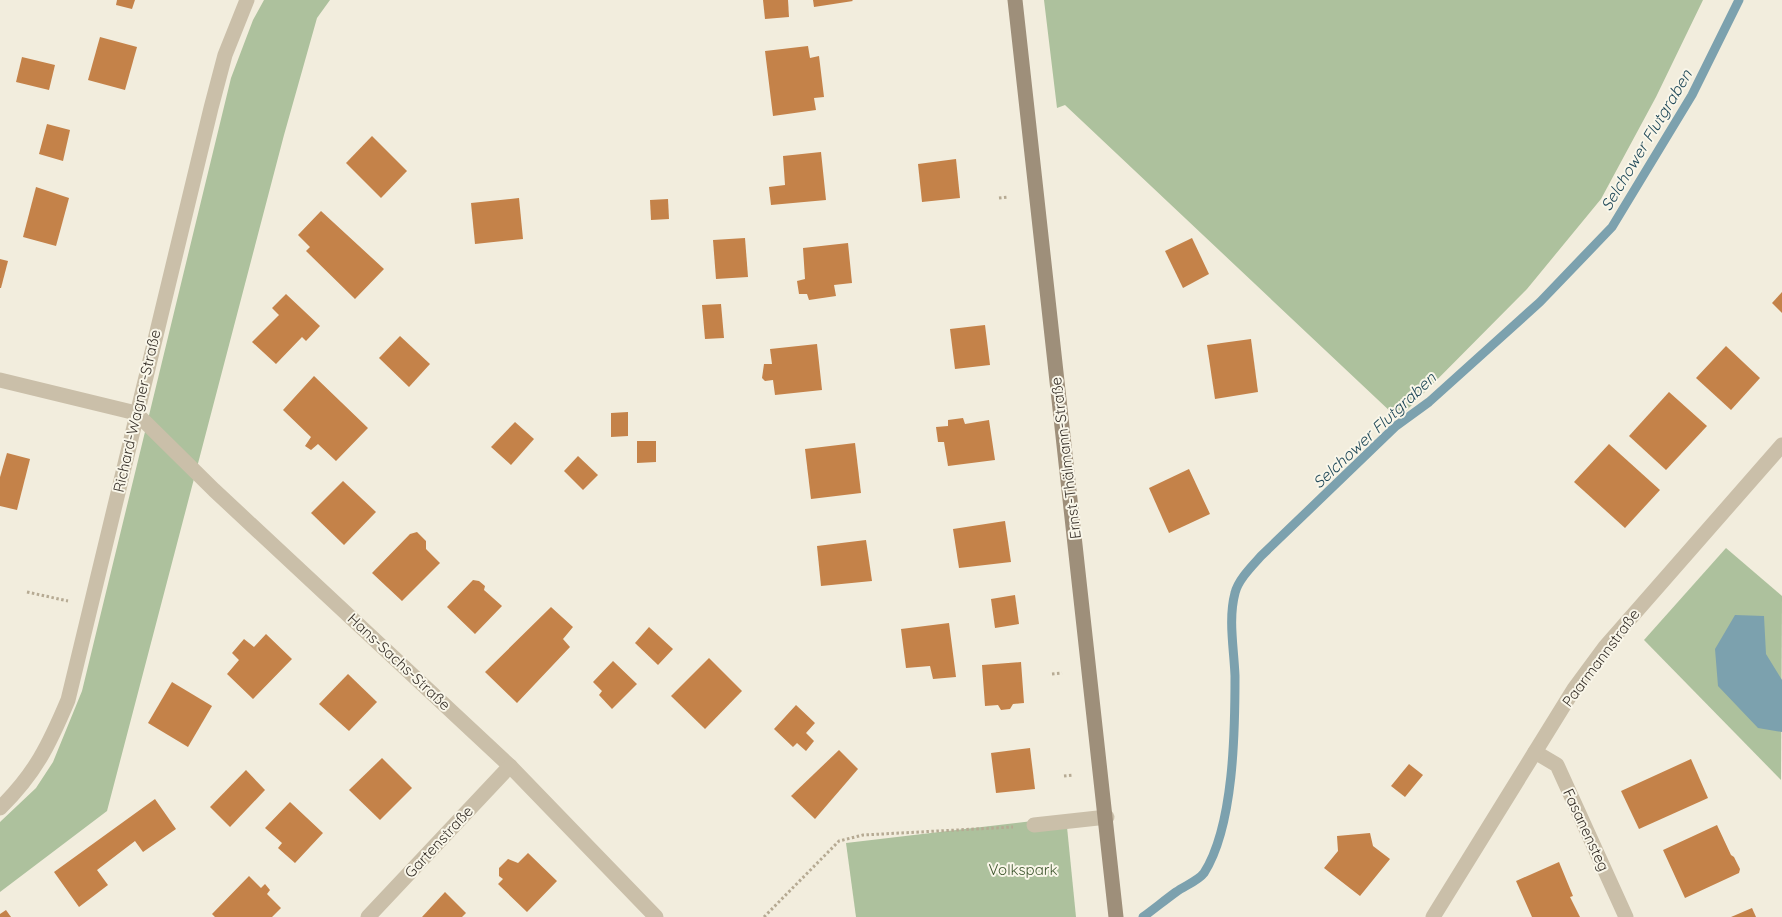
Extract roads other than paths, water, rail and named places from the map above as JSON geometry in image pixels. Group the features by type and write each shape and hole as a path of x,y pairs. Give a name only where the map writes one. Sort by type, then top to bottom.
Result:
{"street":[{"name":"Richard-Wagner-Straße","path":"0,808 30,776 53,735 68,700 213,99 225,54 247,0"},
{"name":"Ernst-Thälmann-Straße","path":"1015,0 1116,917"},
{"path":"0,380 136,413"},
{"name":"Hans-Sachs-Straße","path":"136,413 214,490 510,766 656,917"},
{"name":"Paarmannstraße","path":"1433,917 1574,689 1605,647 1782,445"},
{"name":"Fasanensteg","path":"1535,752 1557,765 1626,917"},
{"name":"Gartenstraße","path":"368,917 510,766"},
{"path":"1034,825 1106,818"}],"water":[{"path":"1735,615 1764,616 1766,654 1782,680 1782,732 1758,728 1718,686 1715,649"}],"waterway":[{"name":"Selchower Flutgraben","path":"1143,917 1204,873 1214,853 1222,830 1231,778 1233,750 1235,676 1232,613 1235,593 1242,578 1261,556 1396,426 1429,402 1540,302 1612,227 1692,95 1739,0"}],"park label":[{"name":"Volkspark","path":"1023,870"}]}
